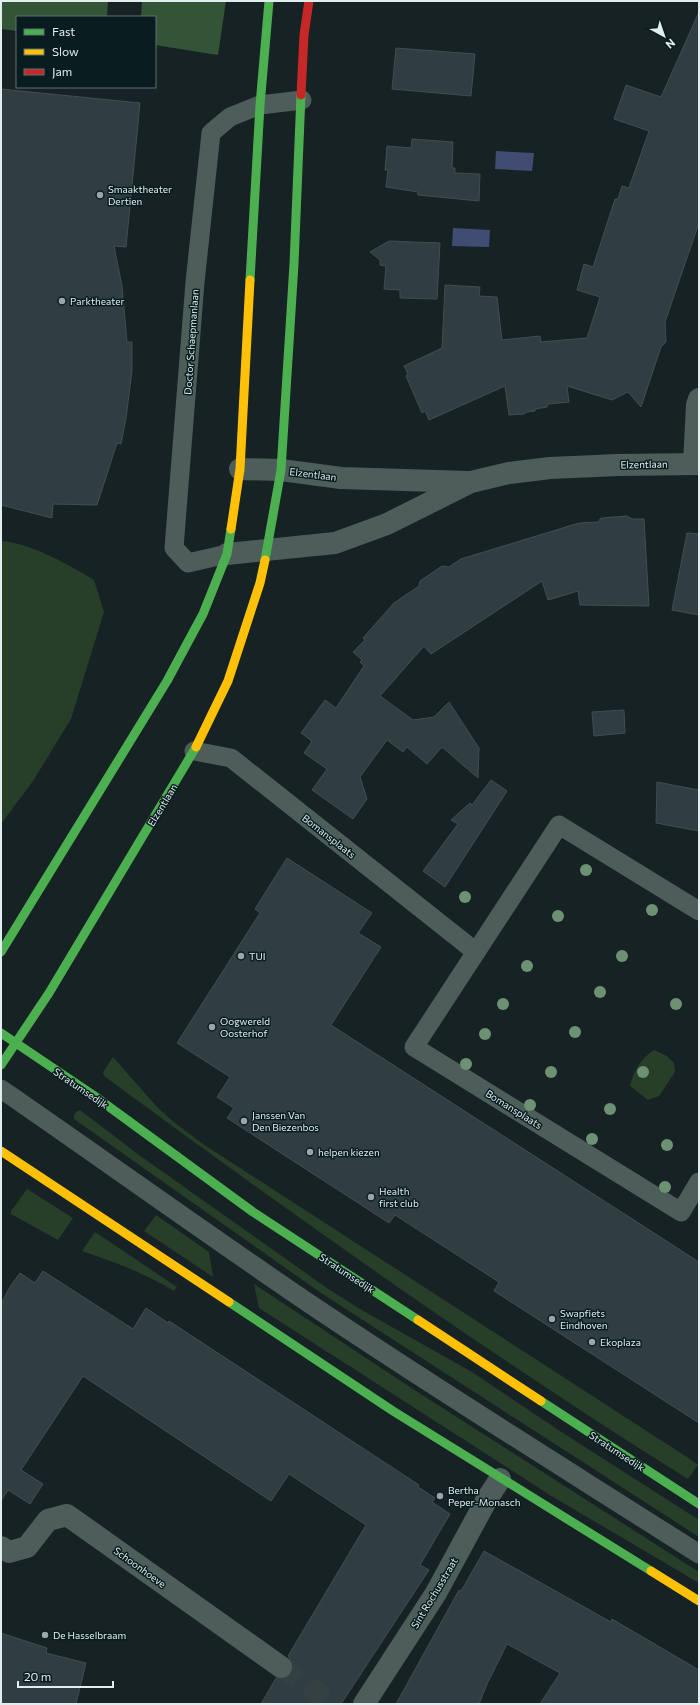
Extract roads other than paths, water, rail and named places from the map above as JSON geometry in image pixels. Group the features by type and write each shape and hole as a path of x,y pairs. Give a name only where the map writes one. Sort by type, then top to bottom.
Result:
{"main road":[{"path":"1,952 167,680 203,614 227,554 240,469 260,106 269,1"},
{"path":"268,549 281,470 294,264 304,35 309,1"},
{"name":"Elzentlaan","path":"1,1065 49,993 194,751 228,681 260,583 268,549"},
{"name":"Stratumsedijk","path":"1,1033 93,1095 253,1212 699,1504"},
{"path":"1,1151 393,1412 699,1601"}],"street":[{"path":"696,463 697,405 699,399"},
{"name":"Elzentlaan","path":"227,554 335,543 387,524 471,482 509,473 550,468 696,463"},
{"name":"Elzentlaan","path":"240,469 281,470 341,478 471,482"},
{"name":"Sint Rochusstraat","path":"364,1704 436,1593 486,1499 500,1479"},
{"name":"Schoonhoeve","path":"1,1547 9,1552 28,1547 48,1520 67,1515 281,1667"}],"lane":[{"name":"Doctor Schaepmanlaan","path":"227,554 188,562 174,548 195,290 211,133 230,118 260,106 302,100"},
{"name":"Bomansplaats","path":"194,751 231,758 476,952"},
{"name":"Bomansplaats","path":"699,911 559,825 414,1047 681,1212 699,1182"},
{"path":"1,1089 232,1251 321,1311 430,1383 699,1554"}],"water":[{"path":"496,151 534,153 532,171 495,169"},
{"path":"453,228 490,230 489,247 452,246"}],"tunnel":[{"path":"281,1667 333,1704"}],"place":[{"name":"Smaaktheater Dertien","path":"100,195"},
{"name":"Parktheater","path":"62,301"},
{"name":"TUI","path":"241,956"},
{"name":"Oogwereld Oosterhof","path":"212,1027"},
{"name":"Janssen Van Den Biezenbos","path":"244,1121"},
{"name":"helpen kiezen","path":"310,1152"},
{"name":"Health first club","path":"371,1197"},
{"name":"Swapfiets Eindhoven","path":"552,1319"},
{"name":"Ekoplaza","path":"592,1342"},
{"name":"Bertha Peper-Monasch","path":"440,1496"},
{"name":"De Hasselbraam","path":"45,1635"}]}
